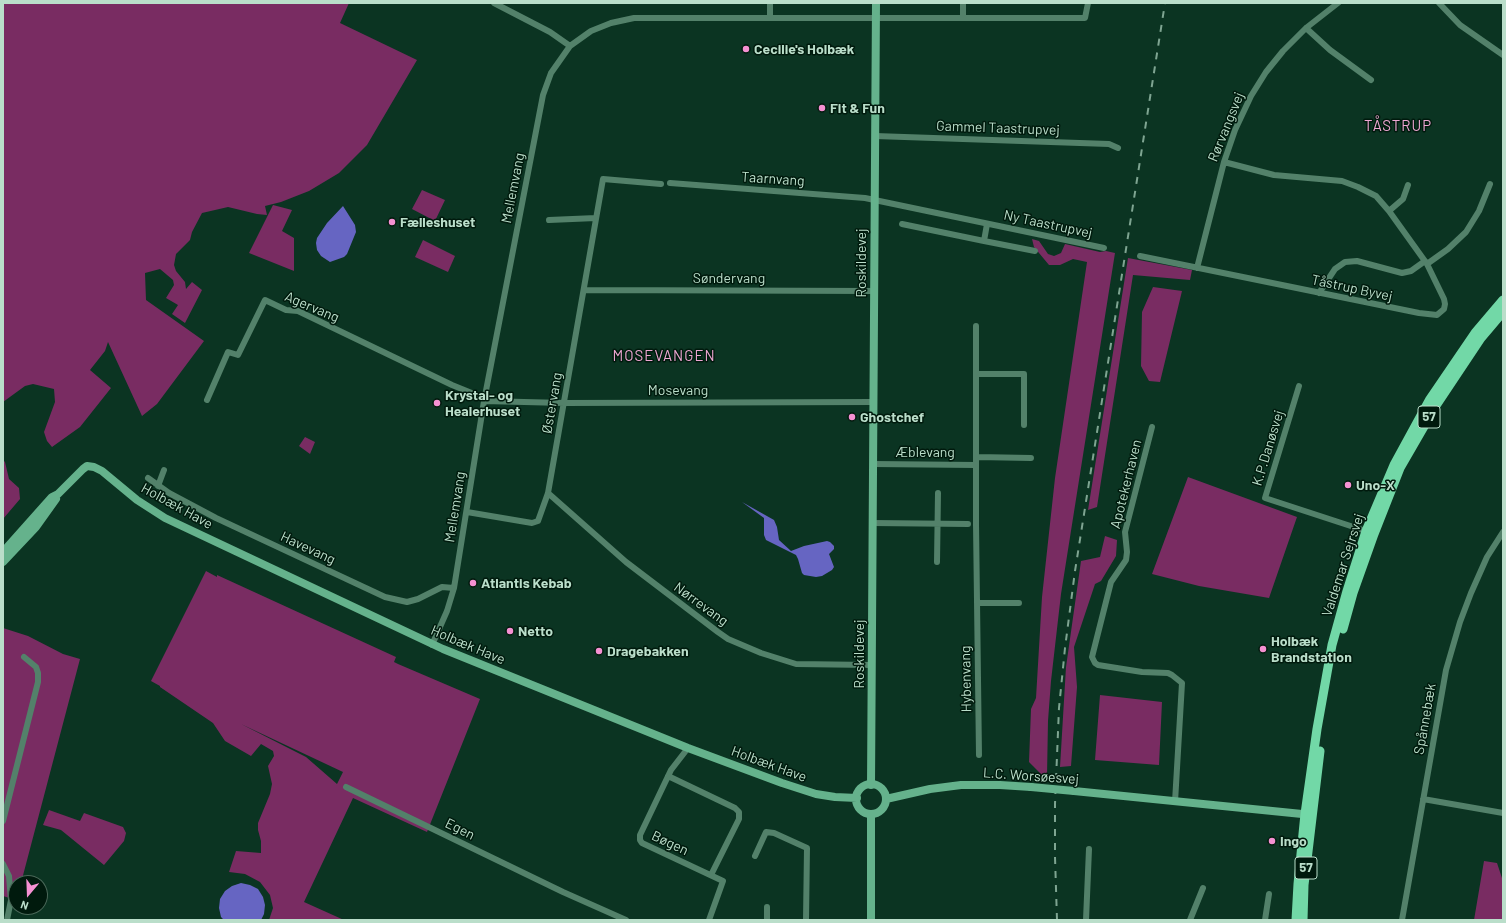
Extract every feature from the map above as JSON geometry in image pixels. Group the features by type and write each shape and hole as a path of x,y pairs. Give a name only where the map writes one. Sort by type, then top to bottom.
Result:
{"main road":[{"name":"Valdemar Sejrsvej","path":"1296,920 1298,884 1324,719 1338,646 1370,532 1394,465 1430,399 1475,333 1503,300"},
{"name":"Valdemar Sejrsvej","path":"1370,532 1400,468 1437,404 1481,338 1503,312"},
{"name":"Valdemar Sejrsvej","path":"1303,920 1309,815"}],"street":[{"path":"494,3 550,32 570,46"},
{"path":"770,3 770,18"},
{"name":"Roskildevej","path":"871,785 876,3"},
{"path":"963,3 963,17"},
{"name":"Mellemvang","path":"432,645 447,611 454,588 484,400 543,95 552,72 570,46 591,32 604,26 634,18 1085,18 1088,3"},
{"name":"Rørvangsvej","path":"1198,268 1224,162 1238,122 1251,96 1266,72 1283,51 1306,28 1338,3"},
{"path":"1439,3 1460,25 1503,55"},
{"path":"1306,28 1333,52 1371,80"},
{"name":"Gammel Taastrupvej","path":"875,136 1109,144 1118,148"},
{"name":"Tåstrup Byvej","path":"1140,256 1383,307 1437,315 1444,310 1445,302 1426,262 1389,210 1372,194 1342,181 1274,175 1224,162"},
{"name":"Østervang","path":"467,512 536,522 539,518 548,493 603,179 662,184"},
{"name":"Taarnvang","path":"670,183 865,198 874,200"},
{"path":"1318,293 1334,269 1343,263 1358,261 1402,273 1411,271 1448,249 1466,232 1479,211 1490,184"},
{"path":"1389,210 1403,199 1408,185"},
{"name":"Ny Taastrupvej","path":"874,200 1104,248"},
{"path":"549,220 596,218"},
{"name":"Ny Taastrupvej","path":"902,224 1035,251"},
{"name":"Ny Taastrupvej","path":"984,241 987,224"},
{"name":"Søndervang","path":"584,290 874,291"},
{"name":"Agervang","path":"207,400 228,352 238,355 266,300 286,310 298,311 484,400"},
{"name":"Hybenvang","path":"976,326 977,458 972,524 977,603 979,755"},
{"path":"976,374 1024,374 1024,425"},
{"name":"K.P.Danøsvej","path":"1299,386 1265,498 1370,532"},
{"name":"Mosevang","path":"484,400 564,403 873,402"},
{"name":"Apotekerhaven","path":"1152,427 1125,532 1127,552 1126,560 1111,582 1092,657 1095,663 1102,666 1142,672 1170,674 1182,683 1175,802"},
{"path":"977,458 1031,458"},
{"name":"Æblevang","path":"873,464 976,465"},
{"name":"Holbæk Have","path":"58,494 83,469 91,466 99,469 133,497 165,518 432,645 688,748 798,789 835,797 857,798"},
{"path":"158,486 164,470"},
{"name":"Havevang","path":"148,478 168,493 216,518 385,597 407,602 418,599 442,587 454,588"},
{"name":"Nørrevang","path":"548,493 626,562 728,639 761,653 796,664 871,665"},
{"path":"937,562 938,493"},
{"path":"3,552 52,497 58,494"},
{"path":"3,562 36,527 56,500 58,494"},
{"path":"872,523 972,524"},
{"name":"Spånnebæk","path":"1402,920 1441,696 1455,638 1479,572 1503,532"},
{"path":"977,603 1019,603"},
{"path":"3,821 38,682 36,667 24,657"},
{"name":"Bøgen","path":"688,748 674,764 640,835 640,842 723,881 709,920"},
{"path":"668,776 735,808 739,812 739,819 711,875"},
{"path":"871,785 876,785 883,790 886,799 884,808 876,814 865,813 857,804 857,798 861,789 871,785"},
{"name":"L.C. Worsøesvej","path":"886,799 930,789 961,785 1000,785 1309,815"},
{"name":"Egen","path":"346,787 624,920"},
{"path":"1423,799 1503,813"},
{"path":"871,814 871,920"},
{"path":"756,856 766,832 774,832 807,848 806,920"},
{"path":"1086,920 1089,849"},
{"path":"3,864 9,876 11,900 7,920"},
{"path":"1190,920 1203,888"},
{"path":"1265,920 1269,894"},
{"path":"767,907 767,920"}],"shaded area":[{"path":"3,3 349,3 340,23 417,60 367,145 339,173 309,191 281,202 265,206 267,215 228,207 202,213 192,232 190,240 176,254 174,265 176,271 185,282 186,289 192,282 202,290 185,323 172,314 178,305 166,298 174,285 173,280 160,269 145,273 146,300 204,341 157,404 142,416 108,342 105,351 90,370 111,388 80,427 52,447 47,441 44,432 55,402 54,389 33,384 25,386 3,402"},
{"path":"422,190 445,200 435,221 412,209"},
{"path":"273,205 292,210 282,231 294,238 294,271 249,253"},
{"path":"343,206 355,225 356,232 347,254 344,257 330,262 321,256 317,250 317,238 327,223"},
{"path":"1032,239 1039,241 1048,254 1054,256 1061,253 1065,244 1100,252 1106,251 1115,253 1061,594 1051,681 1048,721 1047,776 1043,776 1029,762 1031,709 1036,698 1042,597 1055,478 1087,262 1073,259 1060,265 1049,265 1034,247"},
{"path":"423,240 455,256 448,272 415,257"},
{"path":"1128,258 1192,270 1190,280 1133,275 1097,507 1088,510"},
{"path":"1153,287 1182,291 1160,382 1149,381 1141,366 1142,312"},
{"path":"305,437 315,442 310,454 299,446"},
{"path":"3,460 5,462 9,479 19,488 20,499 3,519"},
{"path":"1188,477 1297,517 1269,598 1199,586 1152,574"},
{"path":"742,502 774,520 777,527 779,540 791,551 804,546 827,541 830,542 834,546 834,549 829,554 834,567 832,570 822,576 816,577 804,575 796,555 766,540 764,535 764,518"},
{"path":"1105,536 1117,540 1116,556 1101,581 1095,584 1074,647 1077,687 1071,766 1060,767 1066,667 1081,561 1100,557"},
{"path":"206,571 396,657 394,662 398,664 480,699 427,832 353,798 304,902 344,920 269,920 273,908 270,895 260,882 245,874 229,872 236,851 261,853 258,823 270,794 272,784 268,766 274,756 273,751 261,744 251,756 225,741 213,723 151,681","holes":["241,724 343,772 337,784 306,757"]},
{"path":"3,628 28,636 63,654 80,659 23,875 8,875 8,898 3,896"},
{"path":"1100,695 1162,702 1159,765 1095,760"},
{"path":"49,810 80,821 84,813 123,827 126,833 124,841 104,865 61,830 43,825"},
{"path":"1484,861 1497,863 1503,881 1503,920 1474,920"},
{"path":"241,883 258,889 263,897 265,905 264,914 261,920 224,920 221,917 219,908 220,899 225,891 232,886"}],"railway":[{"path":"1057,920 1055,804 1059,708 1065,648 1075,571 1165,3"}],"place":[{"name":"Cecilie's Holbæk","path":"746,49"},
{"name":"Fit & Fun","path":"822,108"},
{"name":"Fælleshuset","path":"392,222"},
{"name":"Krystal- og Healerhuset","path":"437,403"},
{"name":"Ghostchef","path":"852,417"},
{"name":"Uno-X","path":"1348,485"},
{"name":"Atlantis Kebab","path":"473,583"},
{"name":"Netto","path":"510,631"},
{"name":"Holbæk Brandstation","path":"1263,649"},
{"name":"Dragebakken","path":"599,651"},
{"name":"Ingo","path":"1272,841"}],"district":[{"name":"TÅSTRUP","path":"1398,126"},
{"name":"MOSEVANGEN","path":"664,356"}]}
